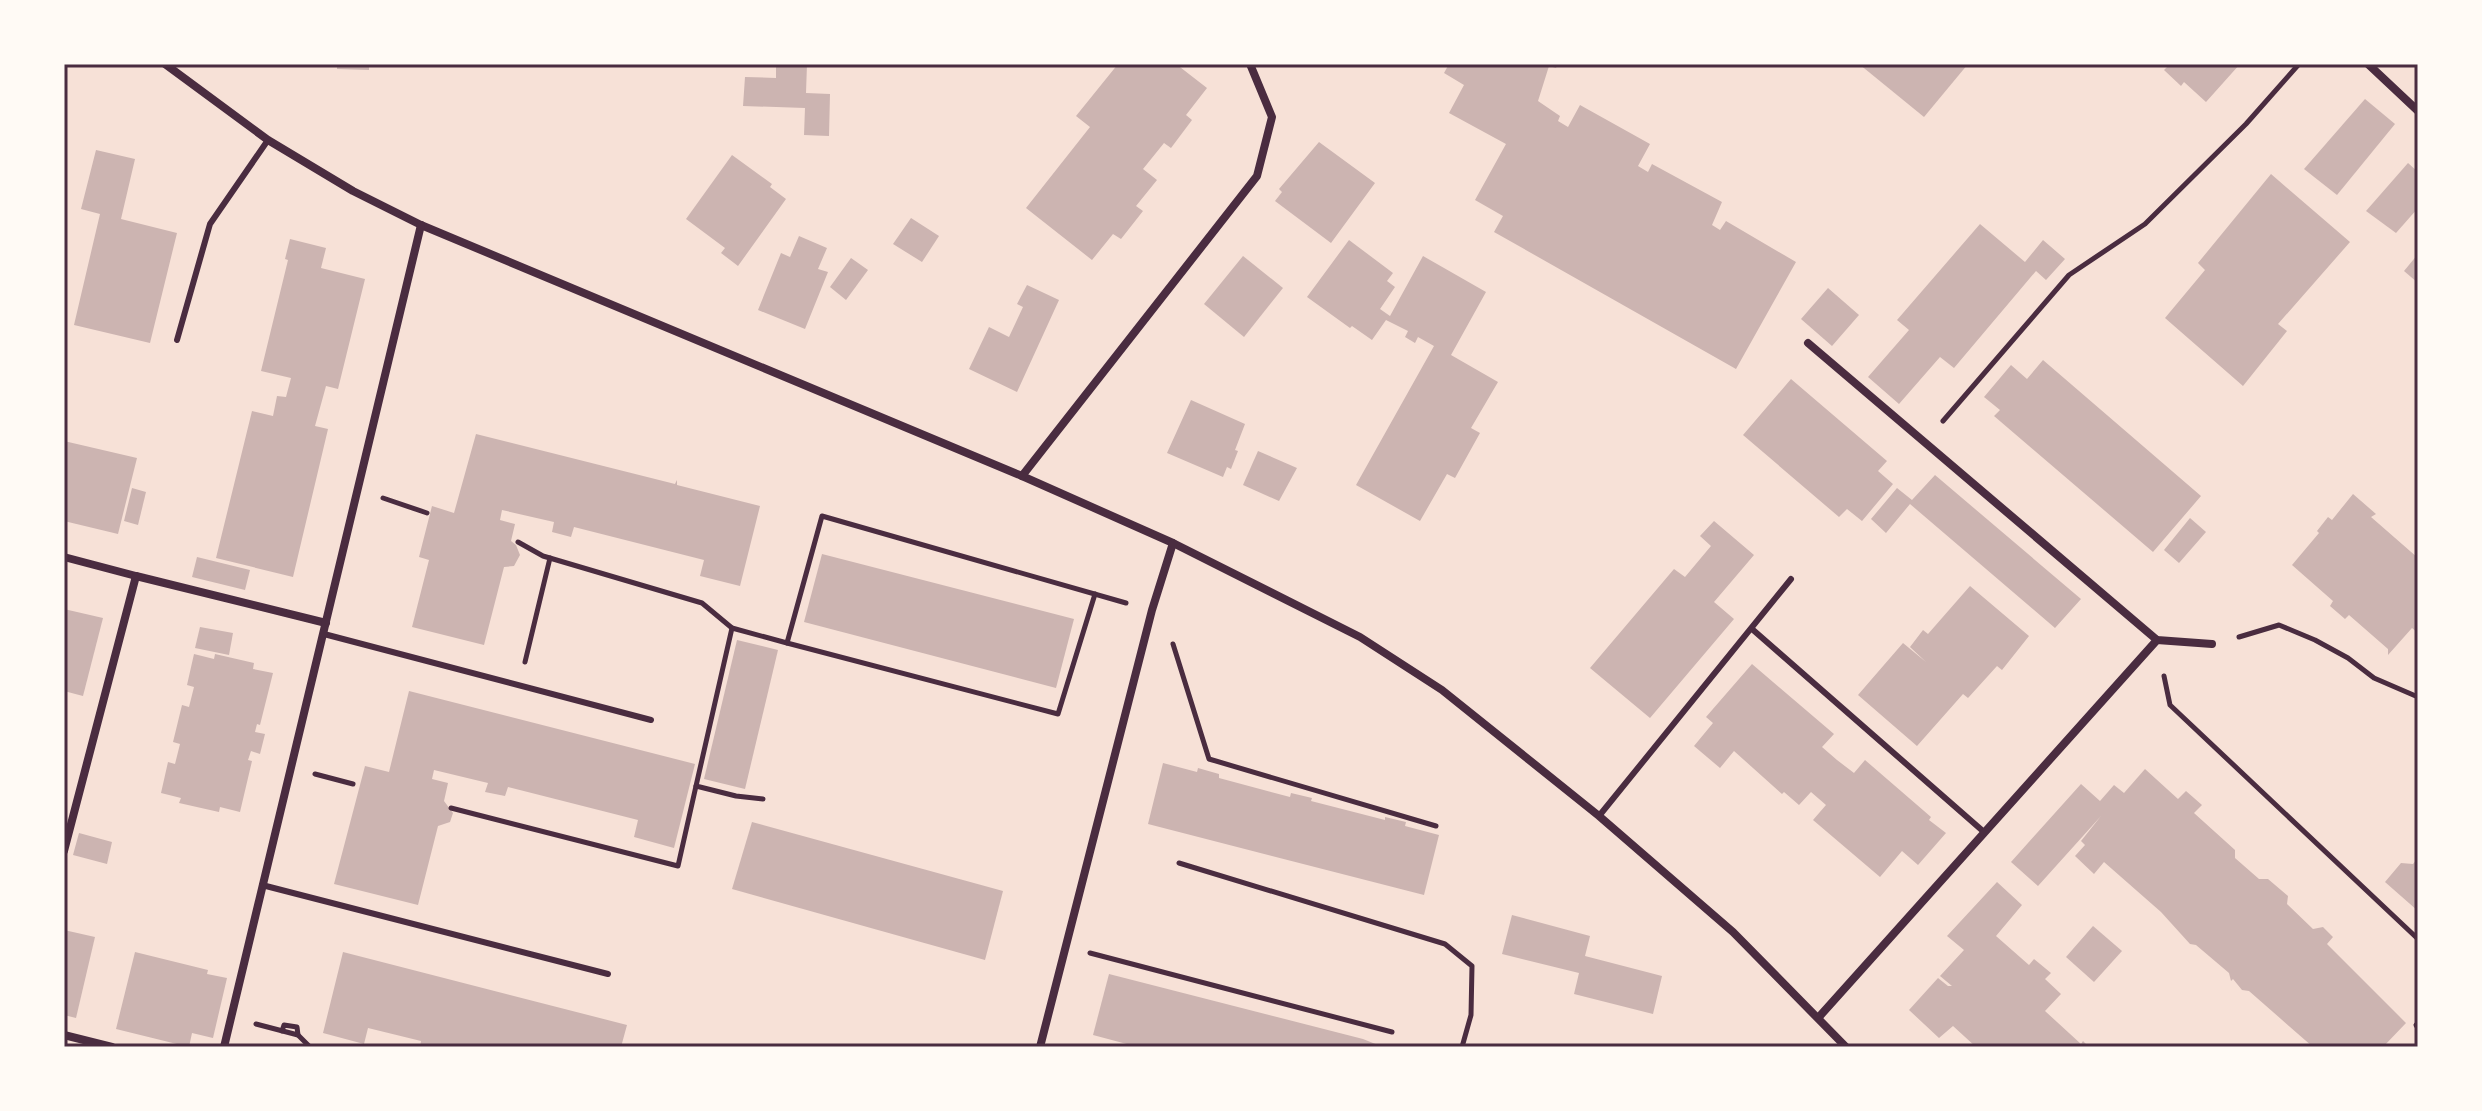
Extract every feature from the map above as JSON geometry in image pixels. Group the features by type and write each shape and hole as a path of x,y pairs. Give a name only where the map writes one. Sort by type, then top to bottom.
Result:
{"street":[{"path":"165,64 268,140 353,191 421,225 1022,476 1173,543 1360,637 1442,690 1599,816 1733,932 1846,1047"},
{"path":"1022,476 1257,176 1272,117 1250,64"},
{"path":"2368,64 2418,111"},
{"path":"224,1047 360,490 421,225"},
{"path":"1808,343 2157,640 2212,644"},
{"path":"1040,1047 1152,610 1173,543"},
{"path":"64,557 326,623"},
{"path":"64,851 136,576"},
{"path":"1819,1017 2157,640"},
{"path":"64,1035 112,1047"}],"lane":[{"path":"177,340 210,224 268,140"},
{"path":"1599,816 1791,579"},
{"path":"1752,629 1984,832"},
{"path":"324,634 651,720"},
{"path":"262,885 608,974"}],"path":[{"path":"1925,442 2069,275 2145,224 2246,124 2299,64"},
{"path":"360,490 427,513"},
{"path":"787,643 822,516 1152,610 1172,639 1209,759 1436,826"},
{"path":"518,542 550,558 702,603 732,628 1058,714 1095,594"},
{"path":"520,685 550,558"},
{"path":"2212,644 2279,625 2348,658 2374,678 2418,697"},
{"path":"451,808 678,866 732,628"},
{"path":"2157,640 2170,705 2418,939"},
{"path":"696,786 763,799"},
{"path":"1179,863 1445,944 1472,966 1471,1015 1462,1047"},
{"path":"1065,946 1392,1032"},
{"path":"232,1018 298,1035 310,1047"}],"building":[{"path":"337,64 376,66 369,67 369,70 337,69"},
{"path":"776,64 807,64 806,93 830,94 829,136 804,135 805,108 743,106 745,77 776,78"},
{"path":"1118,64 1176,64 1207,88 1186,115 1192,120 1171,148 1164,143 1143,169 1157,180 1136,206 1143,211 1121,239 1113,234 1092,260 1026,208 1090,127 1076,116"},
{"path":"1449,64 1558,64 1556,68 1549,66 1538,101 1560,116 1558,121 1568,127 1580,105 1650,144 1638,166 1648,172 1652,164 1722,202 1712,225 1720,230 1726,221 1796,262 1736,369 1494,232 1503,216 1475,200 1506,144 1449,113 1464,85 1444,73"},
{"path":"1859,64 1968,64 1924,117"},
{"path":"2164,64 2240,64 2206,102 2184,82 2181,86 2164,70 2167,67"},
{"path":"2365,99 2395,124 2337,195 2304,169"},
{"path":"1319,142 1375,183 1331,243 1275,201 1282,192 1279,189"},
{"path":"96,150 135,159 121,219 177,233 150,343 74,325 100,214 81,209"},
{"path":"732,155 772,184 770,187 786,199 738,266 721,253 725,248 686,219"},
{"path":"2408,163 2418,172 2418,208 2396,233 2366,211"},
{"path":"2271,174 2350,242 2278,324 2287,331 2243,386 2165,318 2205,270 2198,263"},
{"path":"911,218 939,236 922,262 893,244"},
{"path":"1980,224 2025,262 2043,240 2065,259 2046,280 2036,271 1954,368 1940,357 1899,404 1868,377 1909,330 1897,320"},
{"path":"799,236 827,248 818,269 828,272 805,329 758,310 781,253 790,257"},
{"path":"290,239 326,248 321,268 365,279 338,389 326,386 315,426 328,429 293,577 216,558 252,411 273,416 277,396 286,397 291,378 261,371 288,260 285,259"},
{"path":"1349,240 1393,273 1387,281 1395,287 1380,309 1390,316 1423,256 1486,292 1451,355 1498,382 1471,428 1480,433 1455,478 1447,474 1420,521 1356,485 1434,346 1418,337 1415,343 1405,337 1408,331 1386,320 1372,340 1307,297"},
{"path":"2418,254 2418,283 2404,271"},
{"path":"1243,256 1283,288 1244,337 1204,304"},
{"path":"851,258 868,270 846,300 830,287"},
{"path":"1027,285 1059,300 1017,392 969,369 989,327 1009,337 1023,307 1017,304"},
{"path":"1828,288 1859,315 1832,346 1801,319"},
{"path":"2043,360 2201,496 2153,552 1994,416 2000,410 1984,397 2011,365 2027,379"},
{"path":"1791,379 1887,461 1878,471 1893,484 1862,521 1847,509 1839,517 1743,435"},
{"path":"1191,400 1245,424 1231,469 1227,467 1223,477 1167,453"},
{"path":"476,434 675,484 677,480 677,485 760,506 740,586 700,576 704,560 574,527 571,537 552,532 554,522 502,510 500,520 515,524 511,541 520,555 514,566 504,567 484,645 412,627 429,560 419,557 432,506 454,513"},
{"path":"64,441 137,458 118,534 64,521"},
{"path":"1258,451 1297,468 1279,501 1243,485"},
{"path":"1935,475 2081,599 2055,628 1910,504 1886,533 1871,519 1897,488 1912,500"},
{"path":"132,488 146,492 138,525 124,521"},
{"path":"2353,494 2376,514 2371,517 2418,558 2418,633 2412,628 2388,655 2388,649 2349,615 2345,619 2330,606 2333,601 2292,565 2328,517 2332,520"},
{"path":"2190,518 2206,532 2179,563 2164,550"},
{"path":"1714,521 1754,555 1714,602 1734,619 1650,718 1590,668 1674,569 1685,577 1711,546 1700,536"},
{"path":"822,554 1074,619 1056,688 804,622"},
{"path":"197,557 250,570 245,590 192,577"},
{"path":"1970,586 2029,636 2002,670 1997,666 1968,698 1963,694 1917,746 1858,695 1903,643 1926,662 1910,647 1923,630 1928,634"},
{"path":"64,609 103,618 83,696 64,691"},
{"path":"200,627 233,633 229,655 195,648"},
{"path":"737,640 778,650 745,789 704,779"},
{"path":"194,654 214,659 215,654 254,663 253,669 273,673 260,725 257,724 255,732 265,734 260,754 251,751 248,760 252,761 240,812 220,807 219,812 179,803 181,798 161,793 168,762 175,764 180,744 173,742 182,705 189,707 194,687 187,685"},
{"path":"1752,664 1834,734 1822,747 1854,773 1865,760 1946,833 1918,865 1902,851 1880,877 1813,820 1826,805 1811,792 1799,805 1784,792 1782,794 1734,751 1720,768 1694,746 1713,723 1706,717"},
{"path":"409,691 695,764 674,848 634,837 638,820 508,787 505,796 485,792 488,783 434,770 432,779 448,783 444,801 453,813 450,822 438,826 418,905 334,884 365,766 389,772"},
{"path":"1163,763 1197,772 1198,768 1219,774 1219,778 1290,797 1291,793 1385,820 1385,817 1406,822 1405,826 1439,835 1424,895 1148,824"},
{"path":"2145,769 2178,799 2186,791 2202,805 2194,813 2235,850 2235,858 2259,879 2268,879 2288,896 2287,904 2313,929 2323,927 2333,937 2327,944 2406,1023 2383,1047 2313,1047 2249,991 2242,990 2233,979 2231,981 2229,973 2196,945 2190,944 2161,912 2104,862 2094,874 2075,856 2085,845 2081,841 2101,816 2038,886 2011,862 2081,784 2100,801 2114,785 2124,793"},
{"path":"752,822 1003,891 985,960 732,889"},
{"path":"79,833 112,842 107,864 73,855"},
{"path":"2418,858 2418,911 2385,882 2401,863 2413,864"},
{"path":"1997,882 2022,905 1996,936 2029,965 2034,959 2051,973 2045,979 2061,994 2045,1011 2081,1044 2083,1041 2089,1047 1976,1047 1953,1026 1939,1038 1909,1010 1938,978 1952,986 1940,976 1964,950 1947,936"},
{"path":"1512,915 1590,936 1585,956 1662,976 1653,1014 1574,994 1579,973 1502,954"},
{"path":"2093,926 2122,951 2094,982 2066,957"},
{"path":"64,930 95,937 76,1018 64,1015"},
{"path":"135,952 208,970 207,974 227,978 213,1038 192,1033 189,1047 116,1029"},
{"path":"343,952 627,1025 621,1047 420,1047 421,1041 368,1028 364,1044 323,1033"},
{"path":"1109,974 1363,1039 1383,1047 1138,1047 1093,1035"}]}
